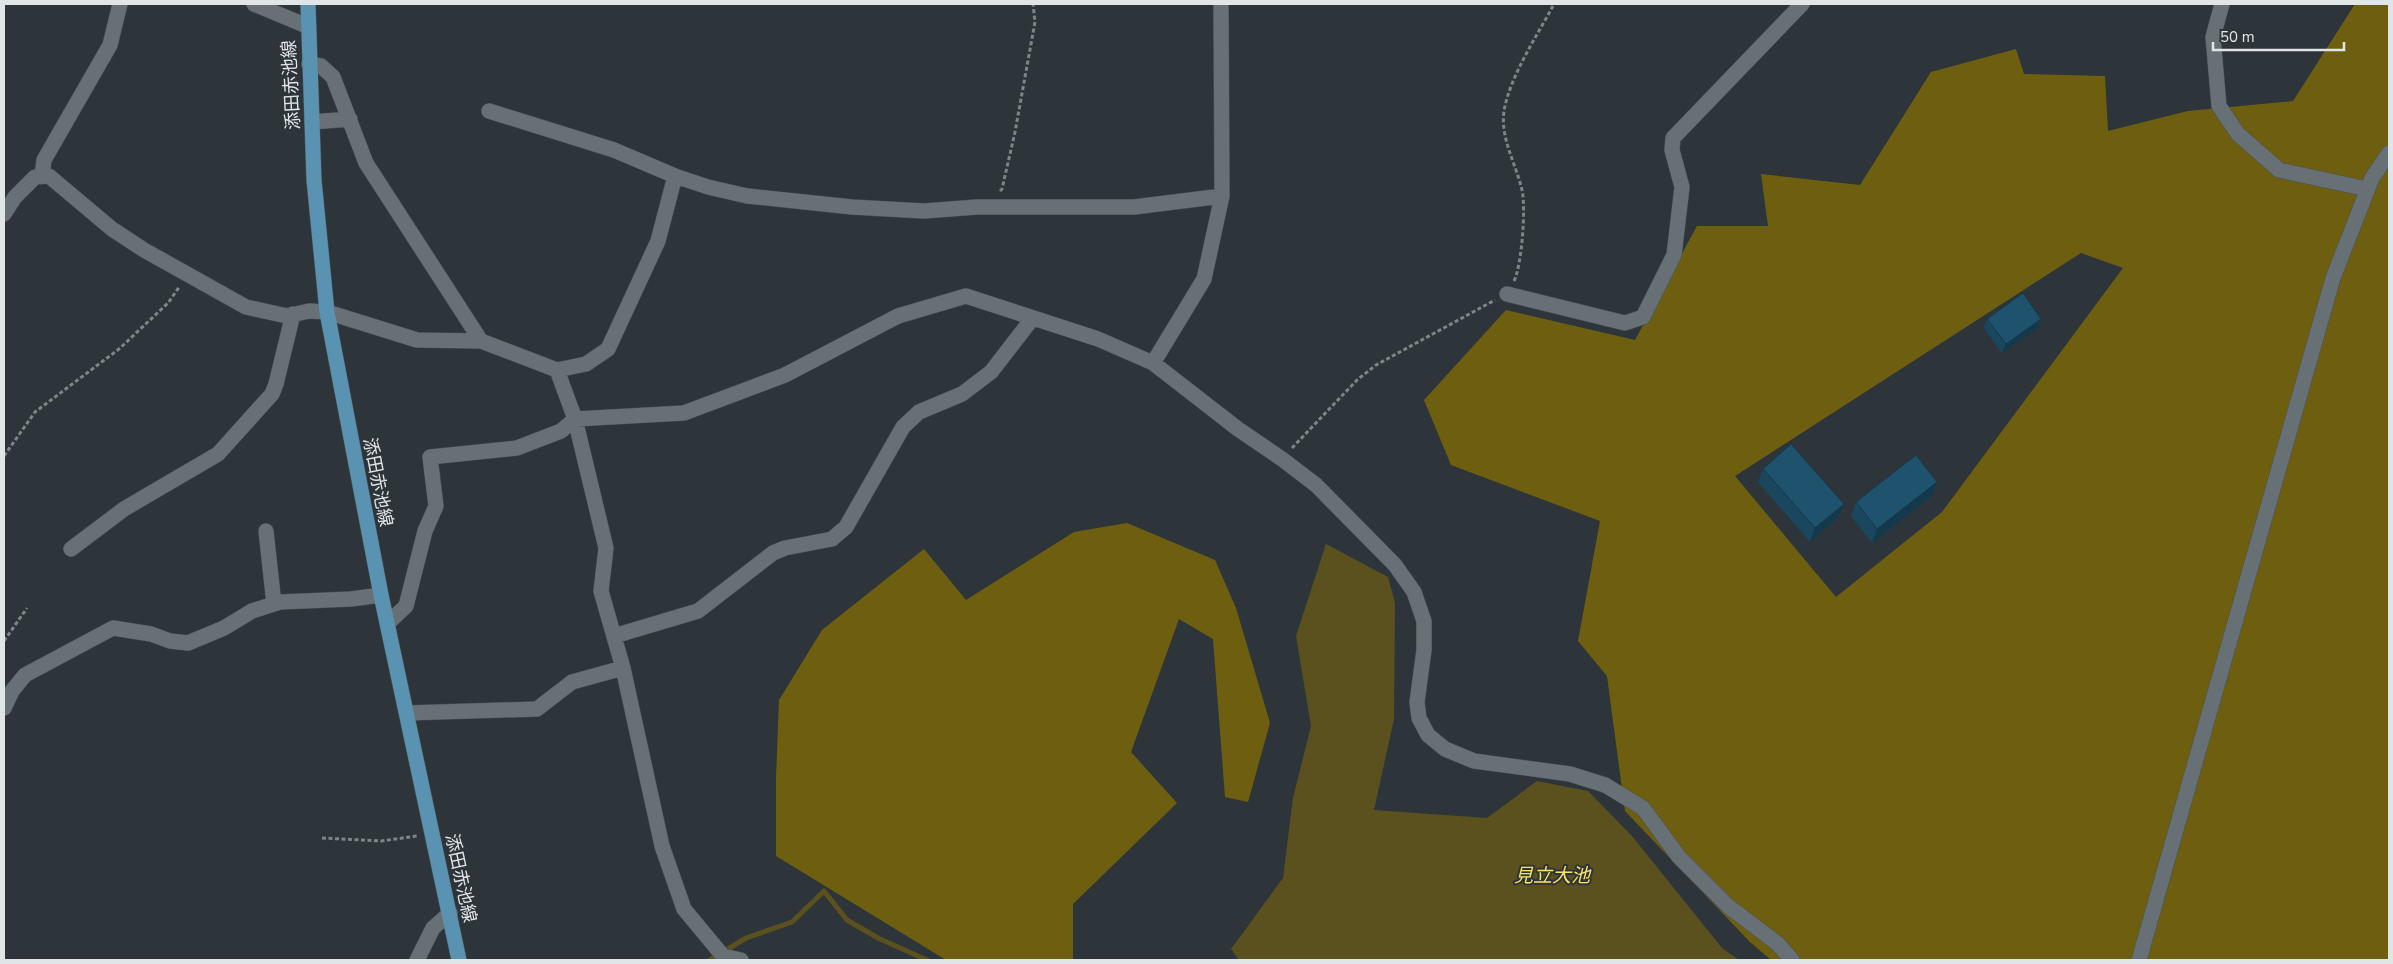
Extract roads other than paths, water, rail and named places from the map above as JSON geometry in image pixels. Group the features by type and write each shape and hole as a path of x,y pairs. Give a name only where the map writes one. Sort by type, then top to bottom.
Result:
{"main road":[{"name":"添田赤池線","path":"308,4 307,26 314,180 327,312 381,595 459,960"}],"street":[{"path":"42,176 44,160 110,45 120,4"},
{"path":"254,4 307,26"},
{"path":"1153,363 1204,279 1222,196 1221,4"},
{"path":"1507,294 1625,324 1643,317 1674,255 1682,187 1672,150 1673,138 1802,4"},
{"path":"2222,4 2213,37 2219,106 2238,134 2278,170 2367,189"},
{"path":"309,64 321,66 333,76 366,163 480,341"},
{"path":"489,111 614,150 675,176 747,196 852,207 924,212 977,207 1134,208 1222,196"},
{"path":"312,122 350,119"},
{"path":"2139,960 2333,278 2367,189 2389,153"},
{"path":"4,214 15,197 35,177 50,176 112,230 189,276 246,307 287,316 309,311 327,312 417,340 480,341 557,370 586,364 608,349 658,242 675,176"},
{"path":"388,623 406,606 425,531 436,506 430,458 517,448 561,431 575,419 684,413 785,375 898,316 966,296 1098,339 1153,363 1316,486 1395,565 1414,592 1424,621 1424,650 1417,702 1419,718 1428,735 1445,749 1474,761 1570,774 1605,786 1643,808 1678,857 1728,906 1778,944 1792,960"},
{"path":"71,549 124,509 218,454 272,394 293,314"},
{"path":"614,636 698,611 773,553 784,548 832,539 846,527 903,427 919,412 962,394 991,372 1032,318"},
{"path":"557,370 575,419 606,548 601,591 623,668 662,846 684,910 722,958 741,960"},
{"path":"266,531 274,604"},
{"path":"4,708 12,691 25,675 113,628 151,634 170,641 188,643 224,628 252,611 274,604 381,595"},
{"path":"407,713 537,709 572,682 623,668"},
{"path":"417,960 432,928 450,913"}],"water":[{"name":"見立大池","path":"1326,544 1388,577 1395,603 1394,719 1374,810 1487,818 1537,781 1588,791 1632,836 1722,948 1739,960 1239,960 1231,949 1283,878 1293,798 1311,726 1296,636"}],"waterway":[{"path":"710,960 746,938 792,922 824,891 847,920 878,938 927,960"}]}
